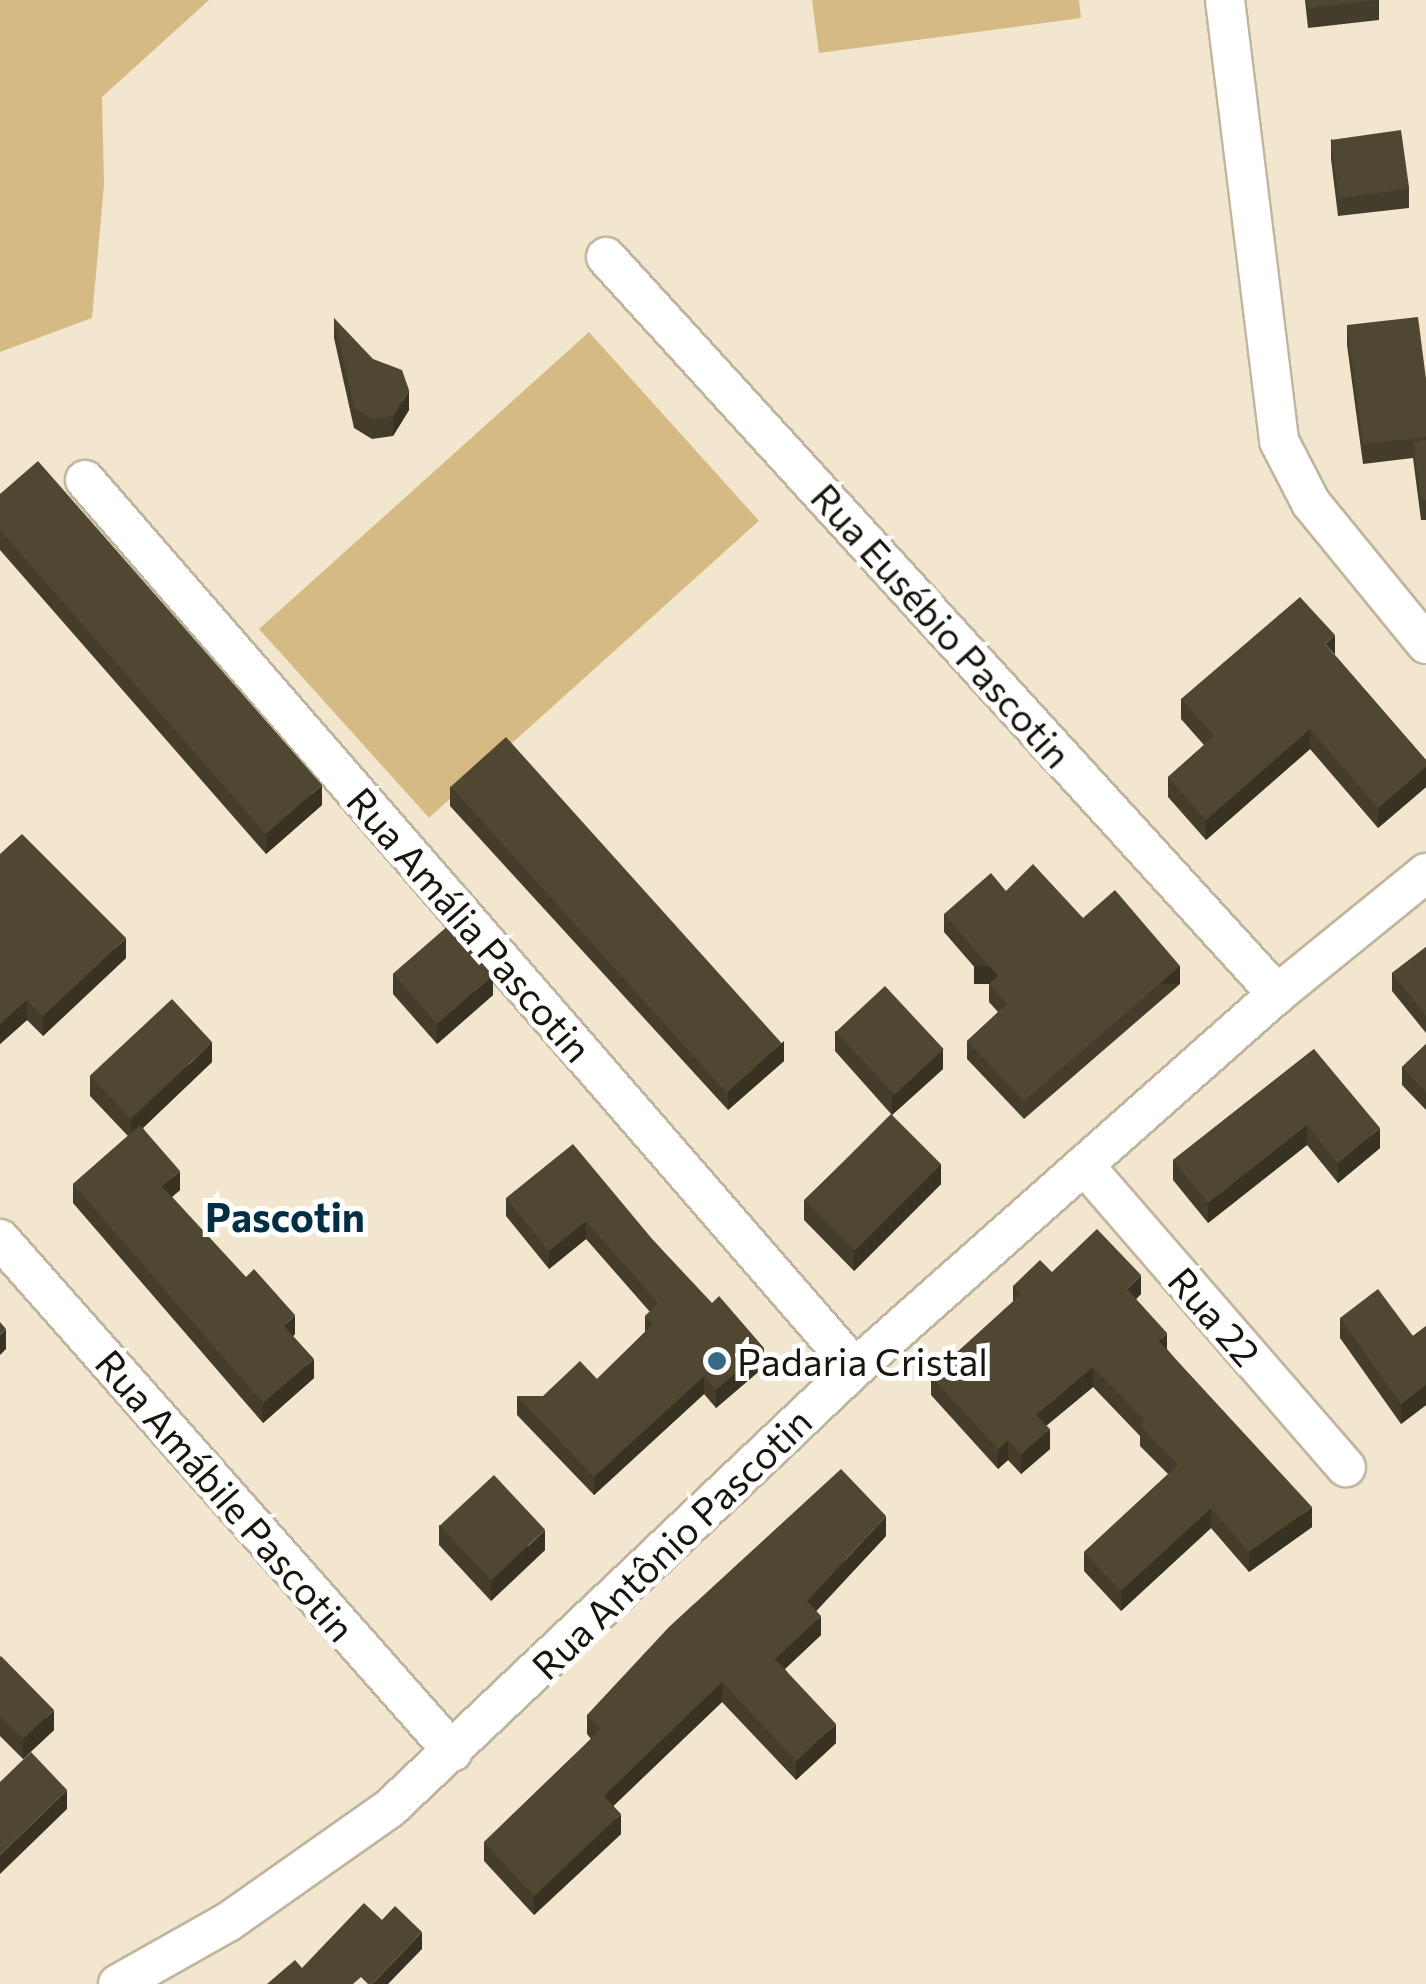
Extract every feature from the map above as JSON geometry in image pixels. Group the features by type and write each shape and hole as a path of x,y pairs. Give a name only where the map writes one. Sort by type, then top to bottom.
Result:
{"street":[{"path":"1225,0 1279,441 1312,502 1426,644"},
{"name":"Rua Eusébio Pascotin","path":"606,257 1277,994"},
{"name":"Rua Amália Pascotin","path":"85,480 854,1368"},
{"name":"Rua Antônio Pascotin","path":"118,1984 228,1922 389,1809 854,1368 1277,994 1426,873"},
{"name":"Rua 22","path":"1084,1165 1346,1467"},
{"name":"Rua Amábile Pascotin","path":"0,1239 453,1752"}],"shaded area":[{"path":"0,0 209,0 102,97 104,185 92,318 0,352"},
{"path":"812,0 1079,0 1081,18 819,53"},
{"path":"589,332 759,521 429,818 259,629"}],"building":[{"path":"1307,0 1377,0 1308,8"},
{"path":"1401,130 1409,188 1339,198 1331,140"},
{"path":"1418,317 1426,379 1426,437 1363,444 1347,325"},
{"path":"334,318 373,359 402,370 409,390 393,416 372,419 354,408"},
{"path":"1426,440 1426,500 1421,500 1413,442"},
{"path":"38,461 322,785 266,834 0,530 0,494"},
{"path":"1300,597 1335,635 1325,644 1426,760 1426,767 1378,808 1310,729 1206,820 1168,777 1214,736 1181,699"},
{"path":"506,737 782,1043 727,1093 451,787"},
{"path":"22,834 126,938 43,1016 27,1000 0,1024 0,854"},
{"path":"1033,864 1083,918 1115,890 1180,966 1024,1101 967,1041 1007,1004 989,984 998,976 944,914 991,873 1006,891"},
{"path":"449,925 493,976 437,1024 393,974"},
{"path":"1426,947 1426,1016 1392,973"},
{"path":"885,986 944,1049 895,1095 836,1032"},
{"path":"172,999 212,1042 130,1119 90,1075"},
{"path":"1426,1044 1426,1092 1402,1067"},
{"path":"1314,1049 1380,1128 1338,1163 1307,1125 1208,1203 1173,1160"},
{"path":"891,1114 941,1164 855,1250 805,1200"},
{"path":"140,1125 180,1171 162,1186 246,1277 254,1269 295,1315 284,1326 314,1359 263,1403 73,1184"},
{"path":"573,1144 653,1240 712,1303 719,1296 764,1348 716,1390 704,1376 594,1477 517,1396 543,1396 580,1361 597,1379 653,1324 645,1316 658,1303 586,1221 549,1251 506,1198"},
{"path":"1097,1229 1141,1275 1127,1289 1167,1333 1159,1341 1312,1507 1249,1552 1211,1508 1121,1591 1084,1552 1178,1465 1140,1426 1145,1421 1093,1367 1036,1415 1050,1429 1021,1454 1008,1440 998,1449 931,1376 1021,1294 1013,1286 1040,1260 1052,1272"},
{"path":"1378,1289 1413,1336 1426,1326 1426,1385 1401,1404 1340,1318"},
{"path":"841,1469 886,1516 807,1601 821,1616 775,1659 836,1724 796,1761 722,1682 604,1796 621,1814 534,1896 484,1842 601,1729 587,1715 669,1627"},
{"path":"494,1475 545,1530 491,1580 440,1525"},
{"path":"1,1656 54,1710 23,1739 0,1716"},
{"path":"31,1752 67,1790 0,1855 0,1782"},
{"path":"364,1903 382,1920 395,1906 422,1932 372,1984 361,1977 353,1984 267,1984 295,1960 302,1968"}],"place":[{"name":"Padaria Cristal","path":"717,1361"}],"district":[{"name":"Pascotin","path":"285,1216"}]}
